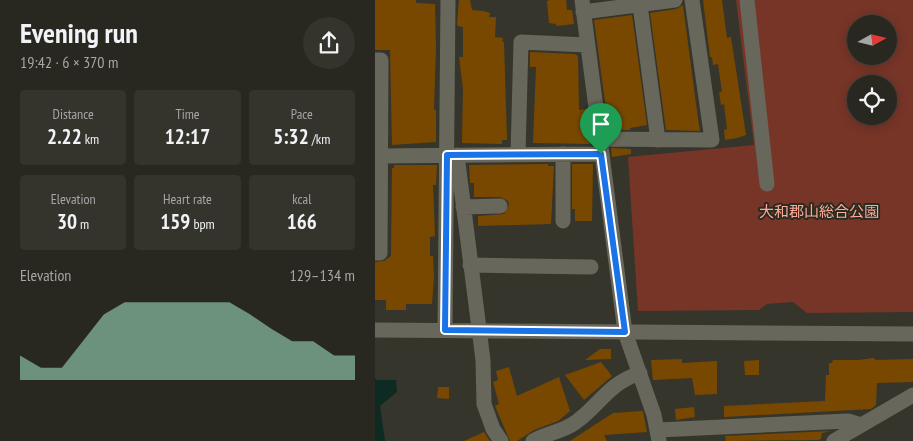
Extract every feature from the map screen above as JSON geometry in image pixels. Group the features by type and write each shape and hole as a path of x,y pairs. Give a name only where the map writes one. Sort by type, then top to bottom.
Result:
{"street":[{"path":"445,330 452,155 448,0"},
{"path":"675,0 640,5 582,6 625,332 640,373 658,436 848,421 861,425"},
{"path":"380,156 563,154 601,146 658,140 712,140 692,0"},
{"path":"747,0 767,184"},
{"path":"640,5 658,140"},
{"path":"518,154 521,42 587,45"},
{"path":"375,60 381,60 380,253 375,252"},
{"path":"563,154 563,221"},
{"path":"452,155 463,207 483,360 484,404 493,429 501,441"},
{"path":"463,207 500,206"},
{"path":"470,265 591,266"},
{"path":"375,330 913,334"},
{"path":"533,441 575,423 620,382 640,373"},
{"path":"834,441 913,395"}],"green space":[{"name":"大和郡山総合公園","path":"736,0 913,0 913,312 807,313 793,302 767,304 759,310 638,311 628,157 754,145"}],"shaded area":[{"path":"375,378 377,380 396,380 397,392 380,406 385,441 375,441"}],"building":[{"path":"375,0 416,0 416,3 435,4 434,110 436,110 436,142 392,145 390,50 375,50"},
{"path":"459,0 470,0 472,10 490,13 489,17 496,17 495,37 503,38 507,140 502,140 502,144 462,143 463,89 459,57 463,57 463,27 457,24"},
{"path":"566,0 567,10 572,10 574,24 556,26 556,24 549,23 547,1"},
{"path":"703,0 722,0 727,38 731,37 746,135 737,138 725,140 724,130 727,129 724,104 721,105 719,92 722,92 718,64 713,65 712,57 710,57"},
{"path":"683,5 700,131 666,130 650,13 676,9"},
{"path":"632,15 647,125 630,128 630,130 615,130 612,108 606,109 594,20"},
{"path":"530,52 575,54 578,56 579,110 587,109 590,144 533,143 536,67 530,67"},
{"path":"611,148 631,149 631,154 612,157"},
{"path":"548,164 548,166 554,166 551,224 478,226 478,216 504,214 509,205 508,201 500,197 474,197 474,183 470,183 469,165"},
{"path":"572,164 593,164 592,221 575,221 575,209 572,209"},
{"path":"394,165 437,165 436,185 433,185 435,236 430,237 430,256 433,256 434,277 432,304 406,304 406,310 386,310 386,300 375,300 375,262 384,261 391,256 392,168 394,168"},
{"path":"600,349 611,349 611,359 585,360"},
{"path":"873,358 876,360 913,359 913,382 877,383 876,405 871,409 724,417 724,406 825,401 826,375 829,375 829,363 832,363 833,360"},
{"path":"682,359 682,363 717,361 717,394 695,395 692,378 653,380 651,360"},
{"path":"759,360 759,375 745,375 744,361"},
{"path":"601,362 612,376 584,400 565,375"},
{"path":"509,367 517,396 559,377 570,411 558,421 534,430 517,441 510,441 495,406 499,404 493,382 498,380 496,371"},
{"path":"438,387 449,387 449,399 437,398"},
{"path":"694,407 695,417 676,420 675,409"},
{"path":"643,411 647,432 604,435 607,441 570,441 613,413"},
{"path":"831,431 822,433 821,439 818,440 726,441 725,436"},
{"path":"484,432 490,441 464,441"}],"route":[{"path":"601,154 625,332 445,330 447,155 601,154"}]}
